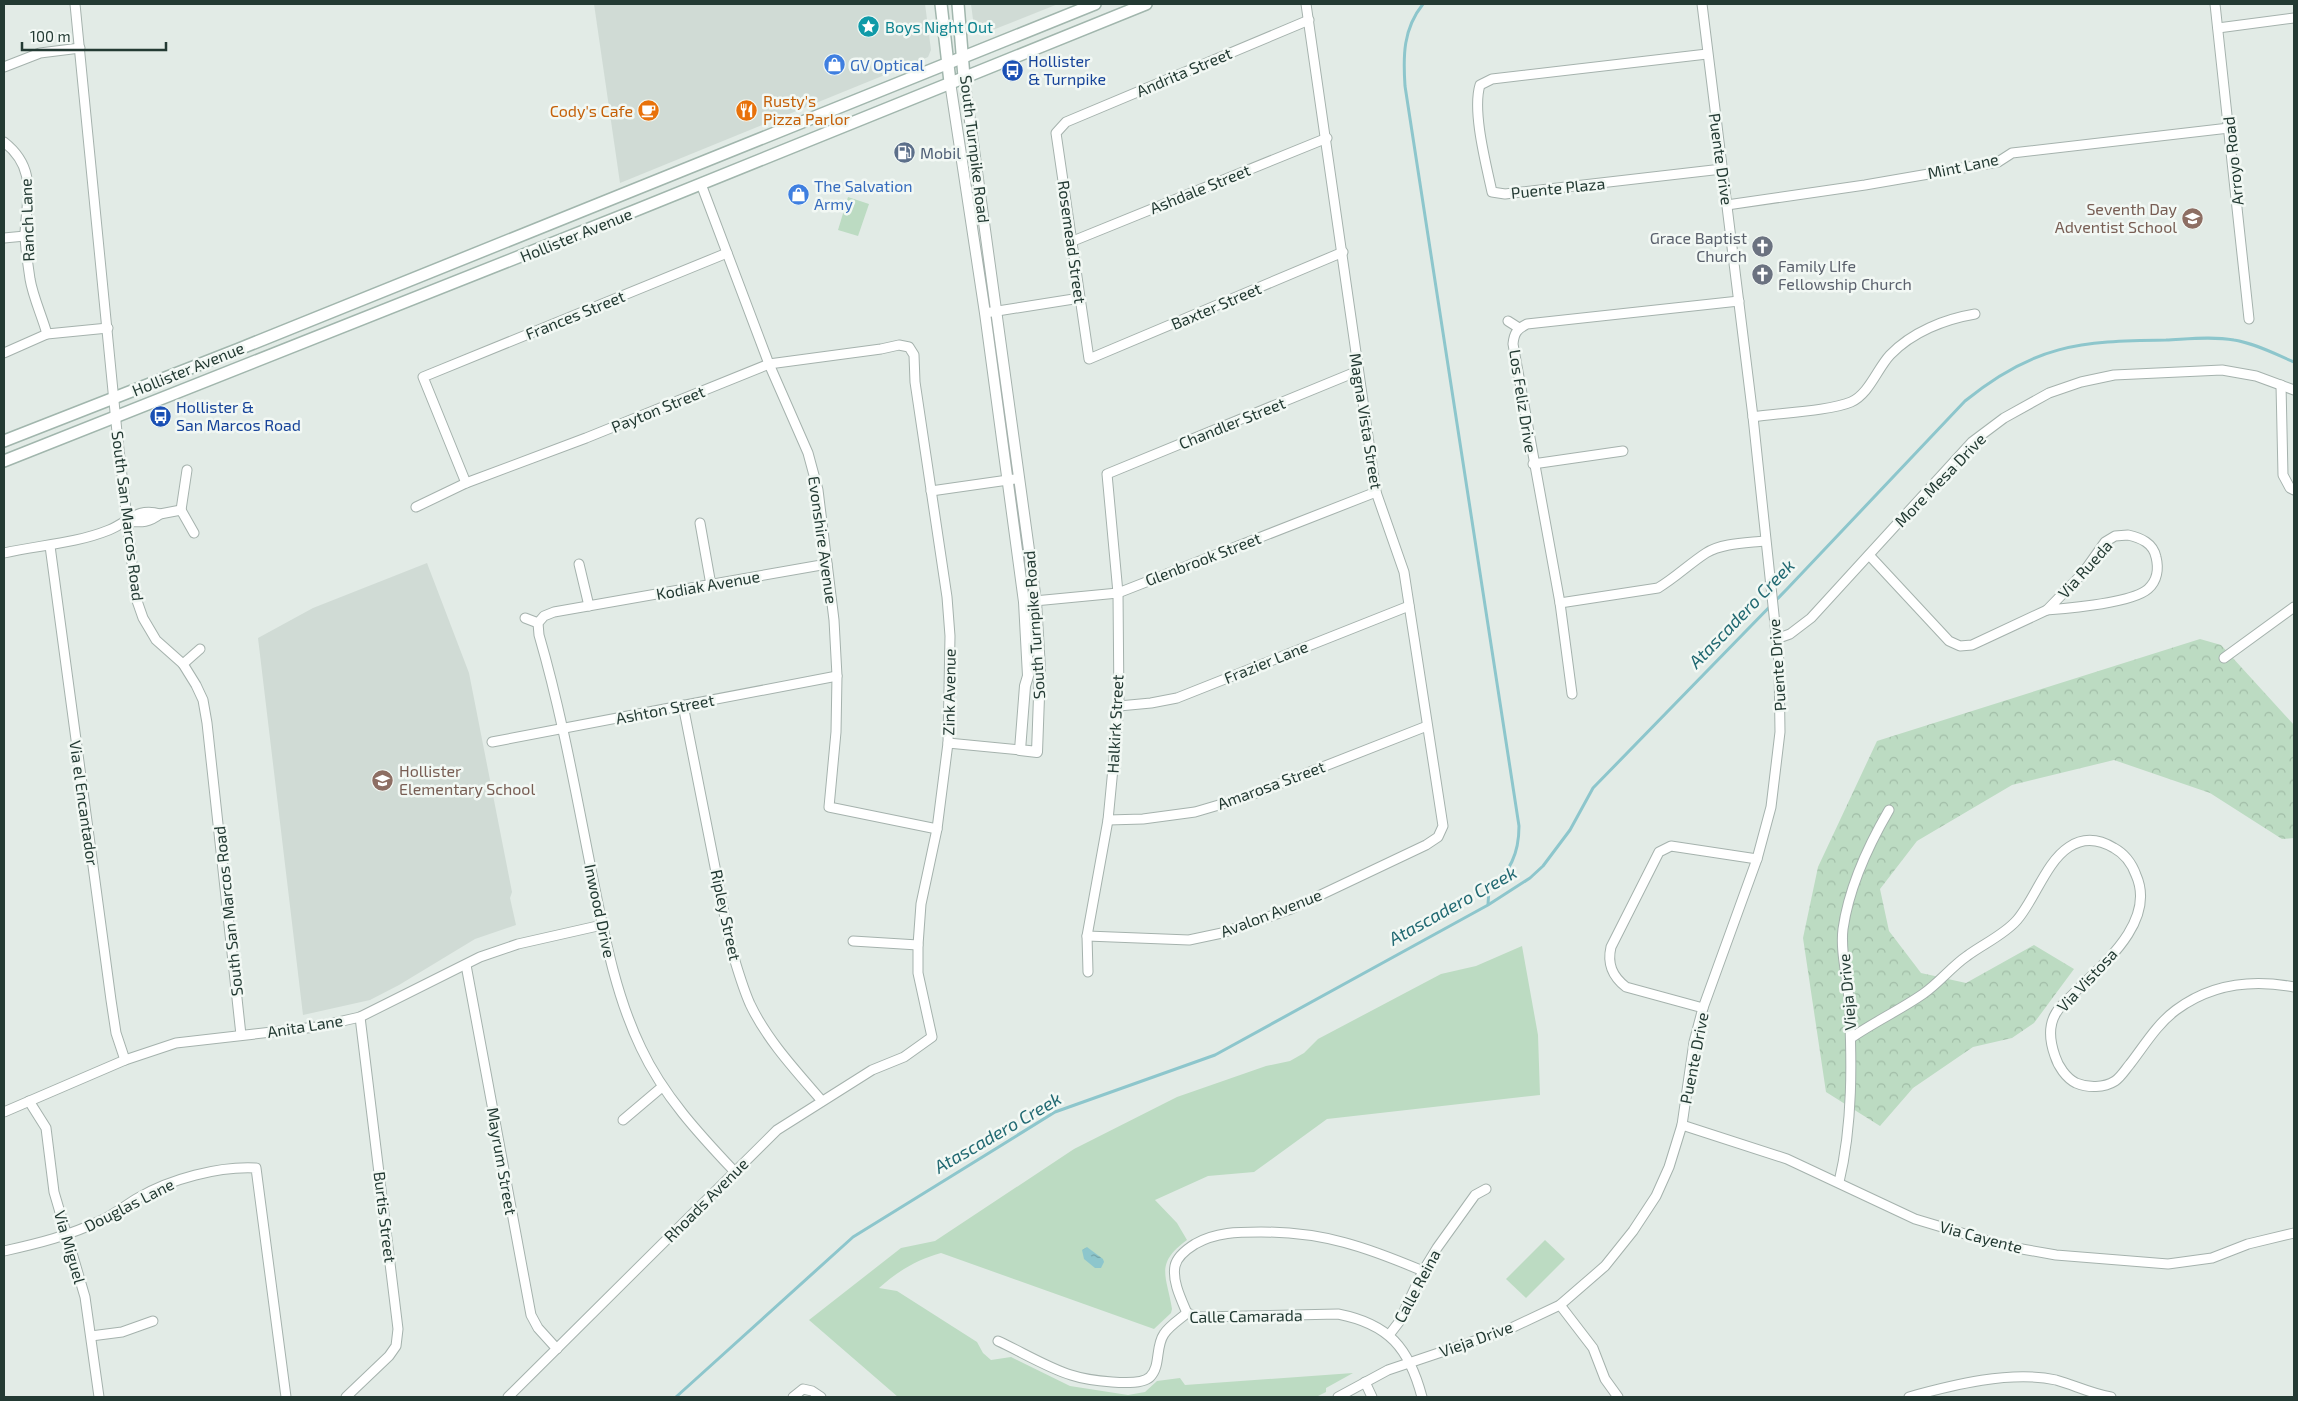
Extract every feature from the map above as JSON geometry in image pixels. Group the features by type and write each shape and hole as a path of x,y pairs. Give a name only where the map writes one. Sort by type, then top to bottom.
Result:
{"main road":[{"name":"South Turnpike Road","path":"941,4 950,82"},
{"name":"South Turnpike Road","path":"958,4 964,57 964,77"},
{"name":"Hollister Avenue","path":"4,441 1095,4"},
{"name":"Hollister Avenue","path":"4,461 262,360 1146,4"}],"street":[{"name":"South San Marcos Road","path":"75,4 108,328 115,417 136,598 143,618 156,640 183,664 203,700 208,723 241,1035"},
{"name":"Magna Vista Street","path":"1306,4 1327,138 1376,492 1404,572 1443,826 1440,833"},
{"name":"Puente Drive","path":"1605,1266 1633,1232 1656,1196 1669,1167 1682,1125 1694,1042 1703,1008 1757,859 1771,808 1780,732 1780,689 1776,639 1764,540 1753,417 1702,4"},
{"name":"Arroyo Road","path":"2215,4 2249,318"},
{"path":"2218,28 2294,18"},
{"name":"Andrita Street","path":"1061,126 1066,122 1309,20"},
{"path":"4,66 40,53 80,48"},
{"name":"Puente Plaza","path":"1707,54 1492,79 1477,84 1484,157 1490,196 1722,169"},
{"name":"South Turnpike Road","path":"950,82 985,313 1024,602 1028,676 1025,686 1020,750 1037,752 1040,677 1036,601 964,77"},
{"name":"Rosemead Street","path":"1061,126 1056,133 1089,359"},
{"name":"Mint Lane","path":"1727,205 1865,185 1998,162 2012,153 2229,128"},
{"name":"Ashdale Street","path":"1072,241 1327,138"},
{"name":"Ranch Lane","path":"4,142 17,153 27,173 28,198 25,236 30,281 47,334"},
{"name":"Evonshire Avenue","path":"701,184 769,364 808,453 818,490 834,620 837,676 836,732 825,810 937,829"},
{"path":"4,238 25,236"},
{"name":"Baxter Street","path":"1089,359 1343,252"},
{"name":"Frances Street","path":"466,483 423,377 727,253"},
{"path":"985,313 1080,298"},
{"name":"Los Feliz Drive","path":"1572,694 1560,603 1533,464 1513,344 1514,335 1519,328 1527,324 1739,301"},
{"path":"1753,417 1837,406 1852,402 1862,394 1890,355 1917,334 1952,318 1975,314"},
{"path":"1508,321 1519,328"},
{"path":"4,352 47,334 108,328"},
{"name":"Payton Street","path":"416,507 466,483 595,434 769,364 899,345 909,347"},
{"name":"Zink Avenue","path":"909,347 914,355 915,382 947,598 950,636 948,743 937,829 921,904 918,945 918,974 932,1037"},
{"name":"More Mesa Drive","path":"1776,639 1790,634 1811,618 1972,442 2004,418 2049,393 2081,382 2114,375 2222,370 2256,376 2294,390"},
{"name":"Chandler Street","path":"1107,474 1358,371"},
{"path":"2280,385 2283,475 2290,488 2294,490"},
{"path":"1533,464 1623,451"},
{"path":"187,470 181,510 194,533"},
{"name":"Halkirk Street","path":"1088,972 1087,936 1108,820 1119,706 1118,592 1107,474"},
{"path":"931,491 1020,478"},
{"name":"Glenbrook Street","path":"1024,602 1118,592 1376,492"},
{"path":"4,553 81,540 128,521 152,520 160,514 181,510"},
{"path":"700,523 710,585"},
{"name":"Via Rueda","path":"1869,555 1949,641 1960,646 1972,645 2047,610 2090,606 2137,596 2148,589 2156,579 2157,558 2154,550 2142,538 2128,535 2115,536 2105,542 2083,573 2047,610"},
{"path":"1560,603 1658,588 1707,552 1724,546 1764,540"},
{"name":"Via el Encantador","path":"50,546 111,1000 116,1033 125,1060"},
{"path":"579,564 589,606"},
{"name":"Kodiak Avenue","path":"539,621 554,612 827,564"},
{"name":"Frazier Lane","path":"1119,706 1177,698 1409,606"},
{"path":"2224,658 2294,607"},
{"path":"525,618 539,621"},
{"name":"Inwood Drive","path":"539,621 539,635 563,728 602,925 622,1002 641,1049 662,1087 705,1140 734,1171"},
{"path":"183,664 200,649"},
{"name":"Ashton Street","path":"492,742 837,676"},
{"name":"Ripley Street","path":"684,705 731,948 738,973 750,1004 763,1026 782,1054 822,1101"},
{"name":"Amarosa Street","path":"1108,820 1143,819 1195,812 1238,800 1427,726"},
{"path":"948,743 1020,750"},
{"name":"Vieja Drive","path":"1839,1182 1845,1158 1850,1110 1851,1038 1843,932 1847,906 1874,836 1890,810"},
{"name":"Avalon Avenue","path":"1087,936 1189,940 1222,933 1291,908 1426,845 1440,833"},
{"name":"Via Vistosa","path":"1851,1038 1873,1022 1924,994 1964,957 2008,928 2018,919 2057,858 2068,847 2080,841 2093,839 2116,849 2125,857 2140,883 2141,896 2137,917 2111,957 2056,1013 2050,1027 2050,1042 2055,1059 2064,1074 2076,1083 2102,1086 2115,1081 2163,1021 2181,1006 2201,995 2230,986 2254,982 2294,987"},
{"path":"1703,1008 1626,987 1617,980 1610,968 1609,957 1611,947 1658,852 1663,848 1671,846 1757,859"},
{"name":"Anita Lane","path":"4,1112 125,1060 176,1043 316,1027 360,1017 466,964 518,944 602,925"},
{"path":"853,941 918,945"},
{"name":"Mayrum Street","path":"466,964 531,1315 538,1328 557,1349"},
{"name":"Burtis Street","path":"346,1397 396,1346 398,1330 360,1017"},
{"name":"Rhoads Avenue","path":"508,1397 777,1130 872,1070 904,1057 932,1037"},
{"path":"623,1120 662,1087"},
{"name":"Via Miguel","path":"29,1101 46,1128 54,1192 85,1297 99,1397"},
{"name":"Via Cayente","path":"1682,1125 1787,1159 1915,1218 1948,1230 2005,1246 2056,1255 2139,1263 2186,1263 2212,1258 2248,1244 2294,1233"},
{"name":"Douglas Lane","path":"4,1251 50,1241 67,1235 105,1219 162,1186 188,1177 256,1168 286,1397"},
{"name":"Calle Reina","path":"1422,1397 1410,1362 1390,1335 1399,1322 1423,1271 1475,1195 1486,1189"},
{"path":"1187,1313 1175,1278 1175,1264 1186,1250 1218,1235 1234,1232 1287,1232 1322,1236 1353,1244 1423,1271"},
{"name":"Vieja Drive","path":"1338,1397 1365,1382 1410,1362 1507,1330 1560,1304 1605,1266"},
{"path":"1560,1304 1593,1348 1605,1379 1618,1397"},
{"name":"Calle Camarada","path":"998,1340 1071,1375 1128,1383 1143,1382 1150,1377 1156,1367 1160,1342 1164,1333 1187,1313 1200,1317 1338,1314 1355,1318 1390,1335"},
{"path":"91,1336 122,1332 154,1321"},
{"path":"1909,1397 1937,1389 1992,1380 2037,1378 2055,1380 2111,1397"},
{"path":"1365,1382 1372,1397"},
{"path":"793,1397 794,1394 803,1389 812,1390 821,1397"}],"shaded area":[{"path":"594,4 925,4 931,50 928,57 919,61 620,183"},
{"path":"971,4 1058,4 985,33 974,27"},
{"name":"Hollister Elementary School","path":"427,563 469,673 512,892 510,898 516,925 475,939 399,985 370,1000 303,1015 258,638 313,608"}],"green space":[{"path":"848,197 869,204 858,236 838,230"},
{"path":"2200,639 2221,645 2294,725 2294,838 2282,839 2210,793 2114,760 2012,785 1917,841 1880,889 1889,931 1921,973 1966,983 2034,945 2074,969 2034,1023 2012,1038 1973,1047 1913,1088 1880,1126 1826,1092 1803,938 1818,867 1877,741"},
{"path":"1522,946 1538,1035 1540,1095 1327,1119 1254,1172 1208,1176 1155,1200 1177,1223 1187,1240 1170,1256 1166,1264 1166,1279 1172,1309 1171,1313 1154,1329 941,1253 923,1259 908,1267 893,1276 879,1288 897,1291 977,1342 983,1353 991,1360 1011,1357 1070,1386 1128,1395 1145,1392 1157,1381 1180,1378 1185,1385 1353,1373 1326,1388 1326,1392 1316,1397 898,1397 809,1320 901,1248 935,1241 1074,1149 1177,1097 1266,1066 1290,1061 1304,1053 1318,1039 1441,974 1476,966"},
{"path":"1545,1240 1565,1259 1526,1298 1506,1279"}],"water":[{"path":"1087,1247 1103,1259 1104,1262 1101,1268 1095,1268 1084,1259 1082,1250"}],"waterway":[{"path":"1423,4 1416,13 1408,33 1404,64 1405,86 1519,826 1519,836 1512,862 1503,876 1489,890 1488,904"},
{"name":"Atascadero Creek","path":"676,1397 853,1237 1055,1112 1215,1055 1488,905 1530,878 1543,866 1570,830 1593,788 1787,589 1965,401 1990,382 2036,357 2082,345 2108,342 2217,338 2242,341 2294,362"}],"place":[{"name":"Boys Night Out","path":"869,27"},
{"name":"GV Optical","path":"834,65"},
{"name":"Hollister & Turnpike","path":"1012,70"},
{"name":"Rusty's Pizza Parlor","path":"747,110"},
{"name":"Cody's Cafe","path":"649,111"},
{"name":"Mobil","path":"904,153"},
{"name":"The Salvation Army","path":"798,195"},
{"name":"Seventh Day Adventist School","path":"2193,218"},
{"name":"Grace Baptist Church","path":"1763,247"},
{"name":"Family LIfe Fellowship Church","path":"1762,275"},
{"name":"Hollister & San Marcos Road","path":"160,416"},
{"name":"Hollister Elementary School","path":"383,780"}]}
